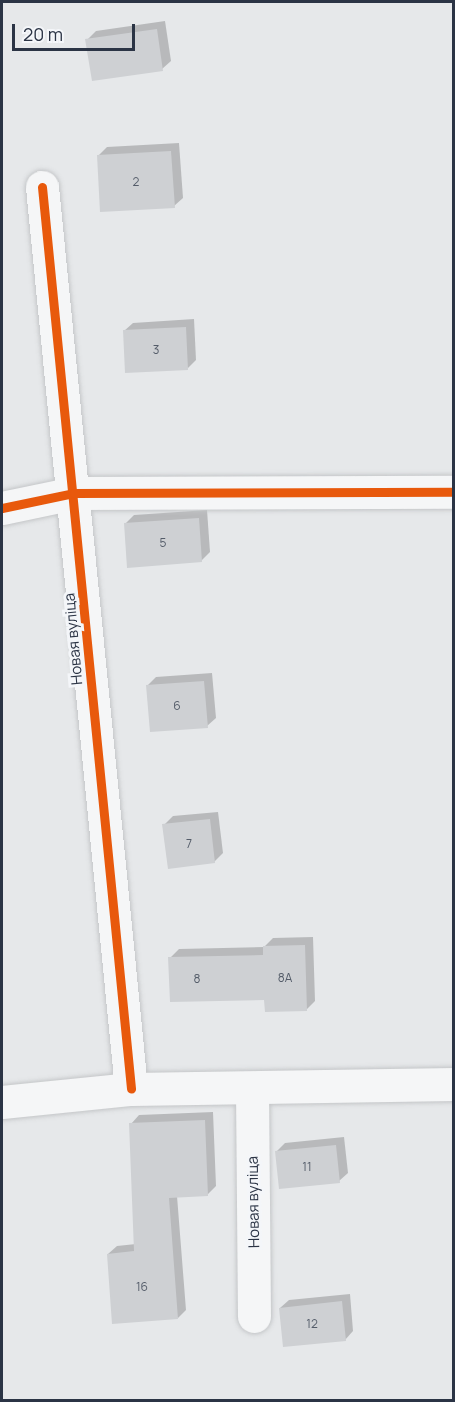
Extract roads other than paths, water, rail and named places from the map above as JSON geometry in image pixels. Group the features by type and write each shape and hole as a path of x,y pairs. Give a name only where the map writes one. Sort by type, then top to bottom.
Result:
{"street":[{"name":"Новая вуліца","path":"42,187 131,1089"},
{"path":"2,508 74,493 453,492"},
{"path":"2,1102 131,1089 453,1084"},
{"name":"Новая вуліца","path":"252,1088 254,1316"}]}
